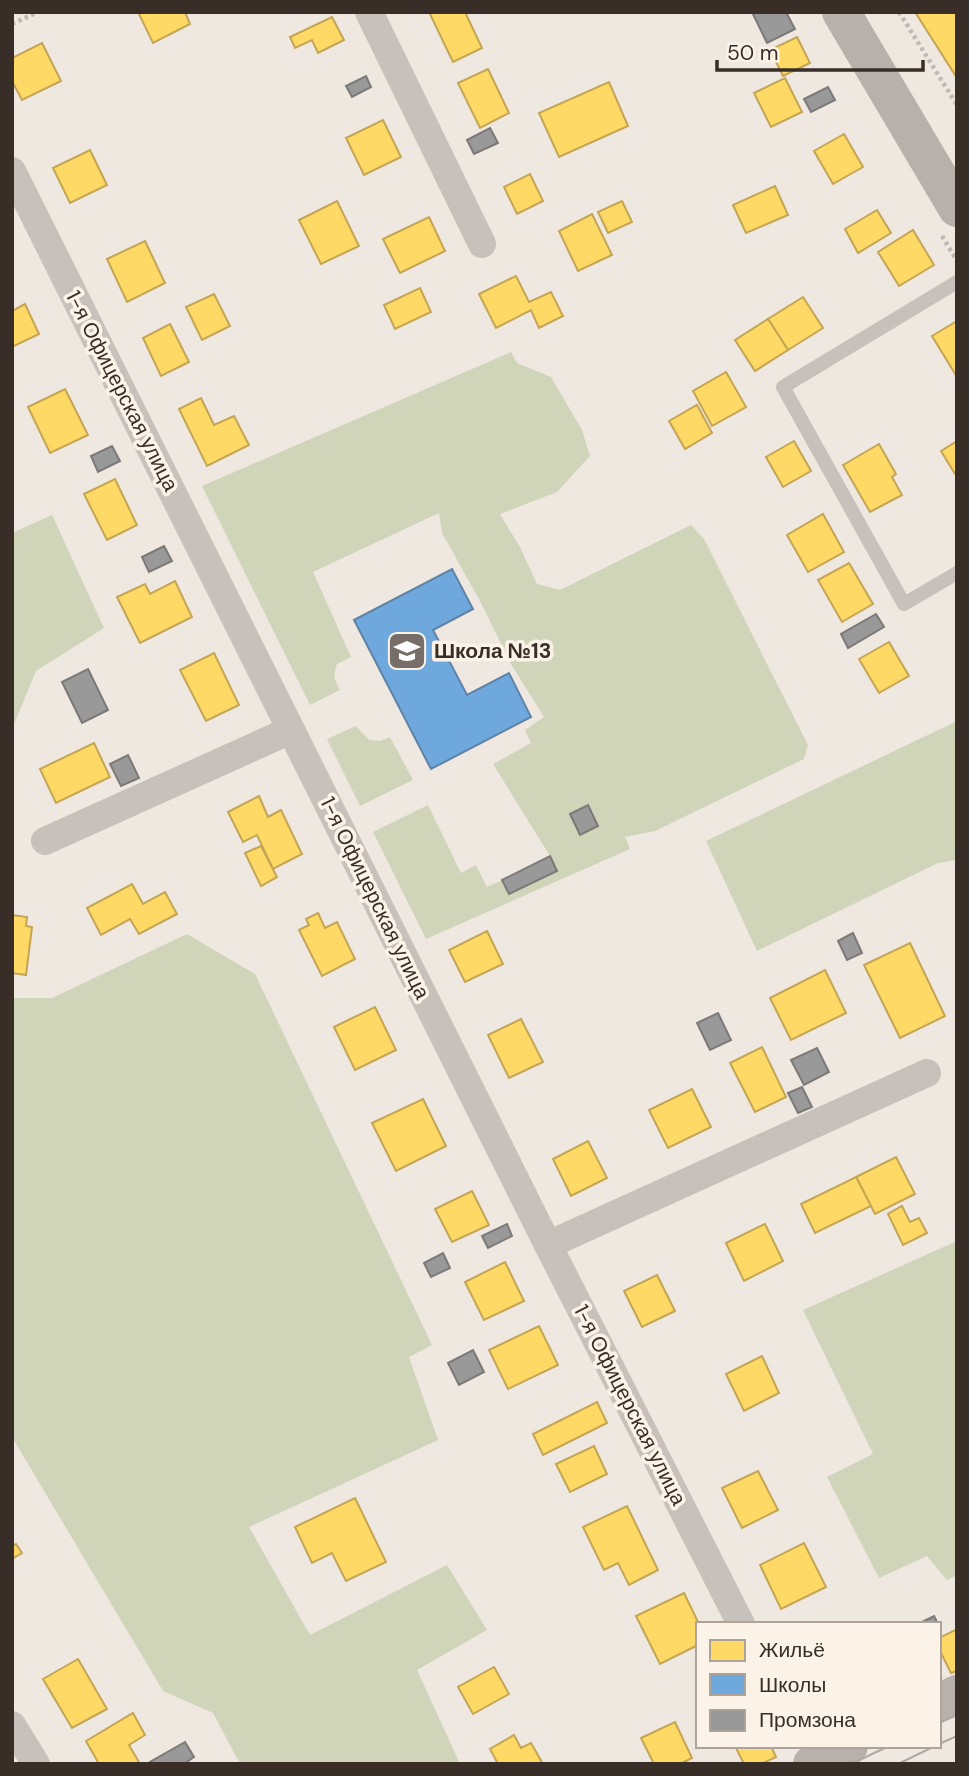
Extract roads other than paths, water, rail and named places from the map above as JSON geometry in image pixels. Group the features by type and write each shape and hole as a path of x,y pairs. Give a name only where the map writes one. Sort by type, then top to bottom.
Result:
{"main road":[{"path":"842,12 957,208"},
{"path":"941,1702 957,1695"},
{"path":"812,1764 845,1748"}],"street":[{"path":"369,12 482,244"},
{"name":"1-я Офицерская улица","path":"12,171 548,1245 740,1622"},
{"path":"45,841 291,730"},
{"path":"548,1245 927,1073"},
{"path":"12,1725 36,1764"},
{"path":"804,1748 812,1764"}],"lane":[{"path":"957,282 783,387 904,604 957,573"}],"tram line":[{"path":"941,1722 957,1715"},
{"path":"941,1743 957,1736"},
{"path":"851,1764 885,1748"},
{"path":"898,1764 931,1748"}],"place":[{"name":"Школа №13","path":"407,651"}]}
